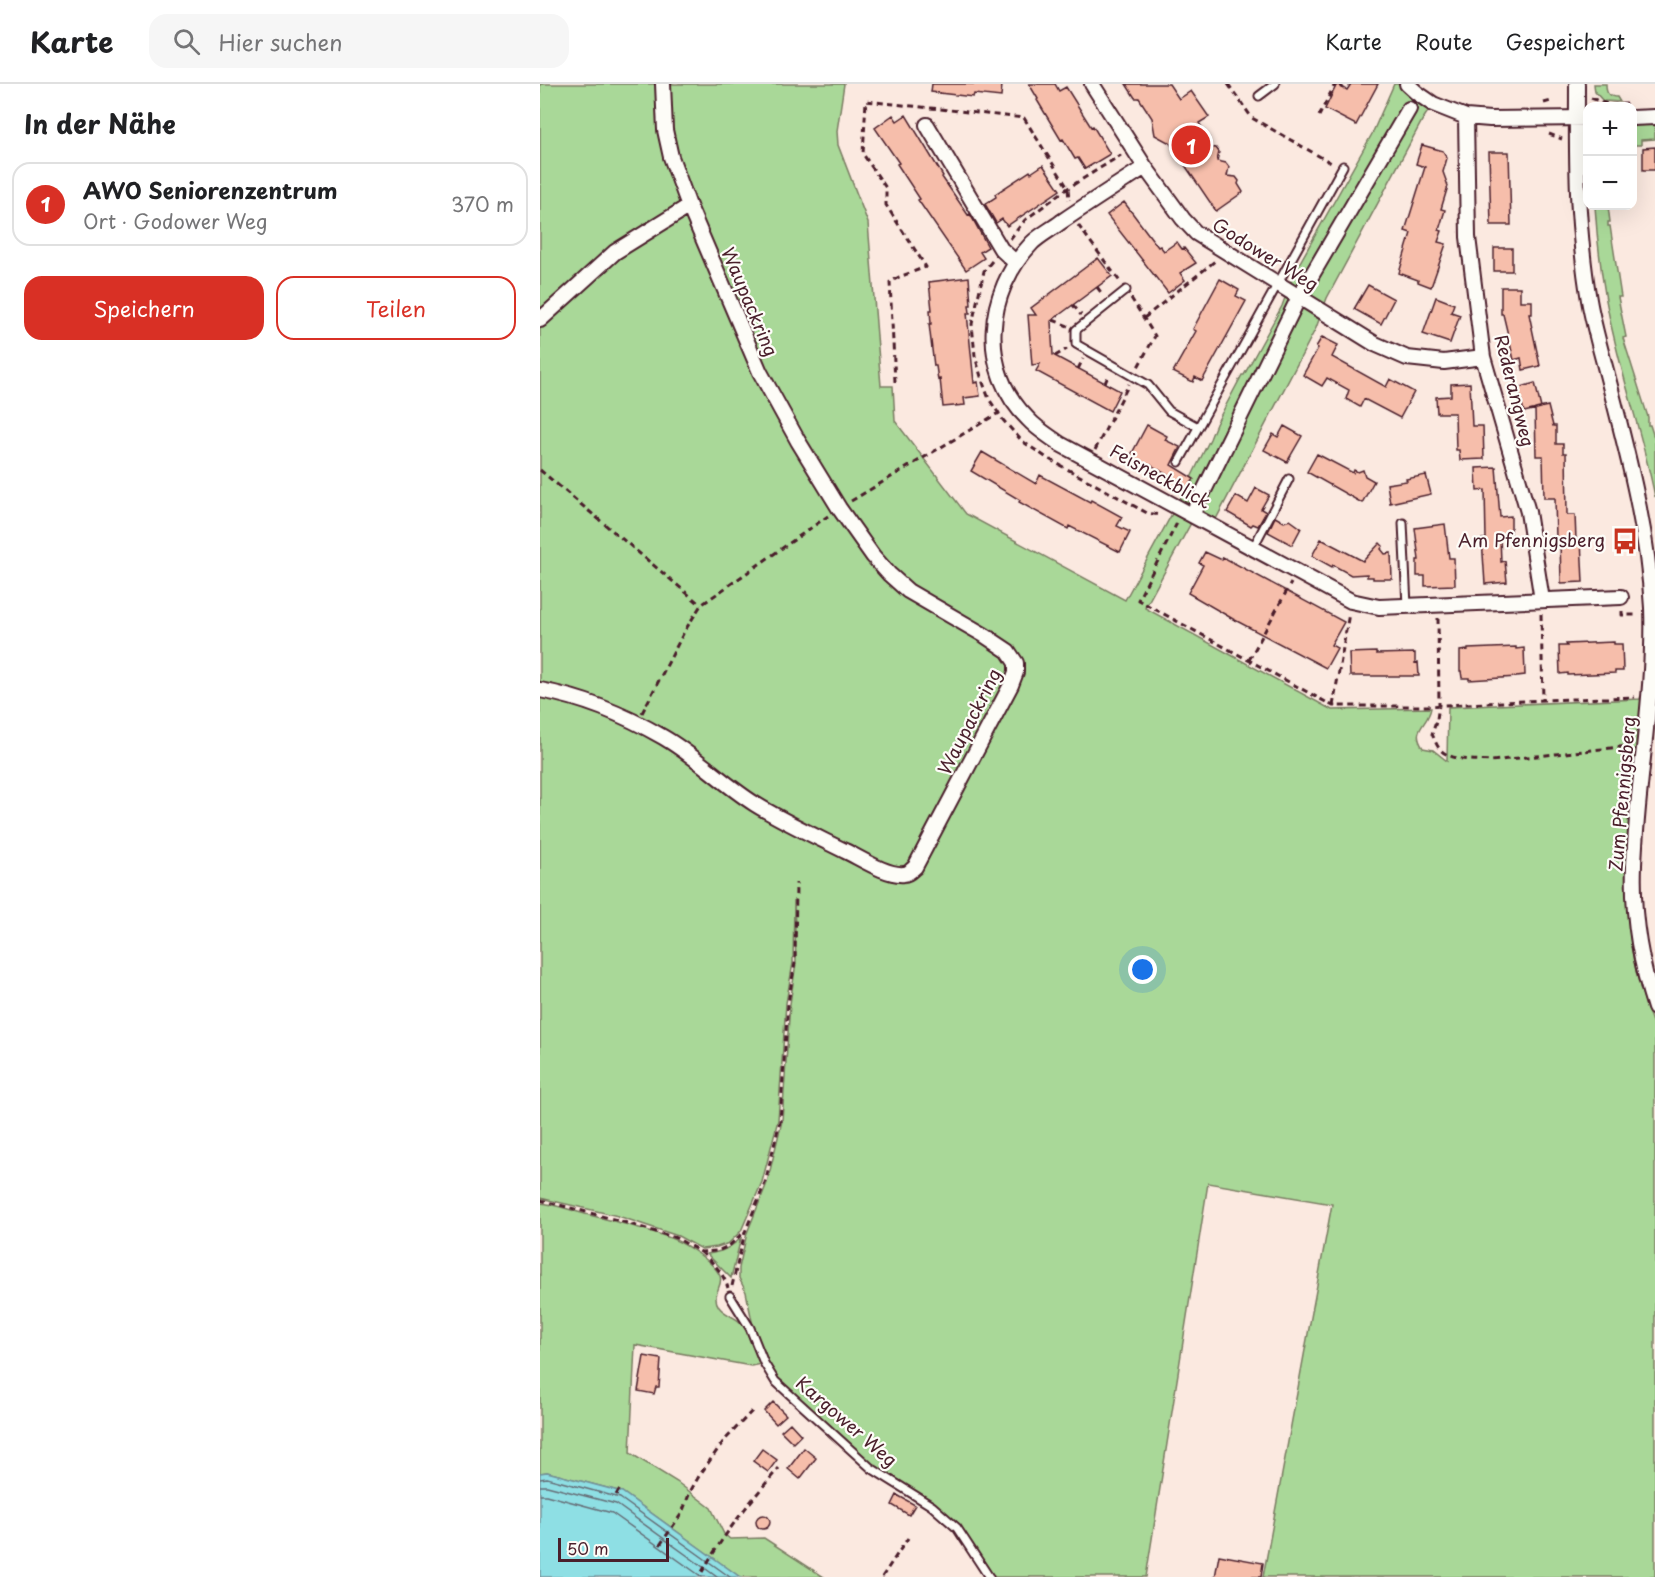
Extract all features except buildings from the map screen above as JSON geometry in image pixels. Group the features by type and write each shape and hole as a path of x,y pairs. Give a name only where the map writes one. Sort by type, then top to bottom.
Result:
{"street":[{"name":"Waupackring","path":"540,690 584,700 637,723 696,759 755,804 789,823 892,873 908,874 915,867 1017,672 1016,663 1008,651 908,591 889,574 873,556 839,508 798,441 760,372 689,206 671,157 665,130 663,84"},
{"name":"Godower Weg","path":"1092,84 1145,167 1196,233 1375,344 1407,358 1444,362 1483,357"},
{"path":"1407,84 1433,104 1466,117 1582,118"},
{"name":"Zum Pfennigsberg","path":"1577,84 1582,118 1579,211 1589,301 1617,414 1649,563 1653,633 1652,677 1637,814 1634,905 1645,978 1655,1008"},
{"path":"1192,515 1299,297 1409,109"},
{"path":"1637,112 1655,117"},
{"name":"Rederangweg","path":"1466,117 1468,237 1483,357 1528,512 1541,600"},
{"path":"927,125 1001,249 1015,262"},
{"name":"Feisneckblick","path":"1145,167 1033,241 1015,262 1002,287 994,314 993,338 996,363 1004,385 1014,403 1027,419 1060,444 1351,601 1379,607 1621,597"},
{"path":"540,321 615,252 689,206"}],"lane":[{"path":"1259,96 1275,84"},
{"path":"1179,462 1342,168"},
{"path":"1126,290 1076,330 1076,344 1148,385 1169,411 1198,427"},
{"path":"1252,548 1289,479"},
{"path":"1403,523 1407,606"},
{"name":"Kargower Weg","path":"730,1296 750,1328 764,1363 775,1381 871,1468 932,1506 957,1528 989,1577"}],"path":[{"path":"1228,84 1252,118 1342,168"},
{"path":"1319,116 1337,84 1343,88 1345,84"},
{"path":"1591,98 1602,102"},
{"path":"895,382 890,282 926,267 886,205 886,188 863,154 866,101 1024,118 1068,188 1071,215 1126,290 1155,336 1090,460"},
{"path":"1537,105 1551,101"},
{"path":"1133,148 1068,188 1026,220 984,271 972,324 975,356 989,399 1022,441 1047,458 1147,513 1161,515"},
{"path":"1144,318 1226,252"},
{"path":"1053,320 1076,330"},
{"path":"637,723 684,632 701,605 839,508 999,413"},
{"path":"540,470 701,605"},
{"path":"1169,519 1184,529 1192,515"},
{"path":"1177,523 1138,600 1333,706 1439,705 1638,696"},
{"path":"1249,660 1297,572"},
{"path":"1541,600 1543,700"},
{"path":"1333,706 1351,601"},
{"path":"1438,604 1439,705 1432,734 1444,753 1472,760 1491,761 1629,746"},
{"path":"730,1296 745,1232 765,1183 780,1120 788,1003 795,963 796,883"},
{"path":"540,1200 676,1238 701,1252 714,1263 725,1277 730,1296"},
{"path":"701,1252 717,1251 729,1246 745,1232"},
{"path":"660,1545 682,1513 690,1492 723,1442 753,1410"},
{"path":"702,1572 716,1548 747,1506 779,1468"},
{"path":"616,1495 621,1487"},
{"path":"882,1577 908,1538"}],"green space":[{"path":"540,84 844,84 837,131 838,145 868,223 881,386 893,386 895,421 966,514 1125,600 1186,488 1242,375 1282,306 1294,273 1372,134 1394,84 1407,84 1433,104 1327,298 1316,328 1215,521 1197,512 1145,608 1332,710 1431,708 1419,732 1419,742 1423,748 1433,750 1447,761 1448,707 1640,699 1641,695 1630,814 1627,897 1637,976 1655,1029 1655,1577 1263,1577 1332,1204 1208,1183 1146,1577 993,1577 960,1525 933,1502 872,1464 776,1377 767,1362 753,1326 746,1292 739,1278 739,1268 747,1233 767,1183 782,1121 790,1004 796,963 794,899 793,963 786,1003 778,1120 762,1182 741,1231 729,1243 702,1249 678,1236 618,1216 540,1198"},
{"path":"1594,84 1606,84 1608,94 1617,97 1620,102 1603,101 1595,92"},
{"path":"1655,123 1655,139 1641,140 1641,145 1637,145 1637,125"},
{"path":"1595,210 1608,210 1610,222 1608,226 1610,226 1621,297 1618,297 1626,337 1623,338 1648,417 1648,425 1650,425 1655,440 1655,497 1608,311"},
{"path":"540,1203 652,1231 673,1239 700,1254 717,1271 721,1280 716,1294 719,1307 748,1331 761,1364 751,1366 635,1345 630,1453 677,1482 711,1508 724,1534 730,1539 764,1538 824,1577 740,1577 622,1492 547,1472 540,1473"},
{"path":"741,1238 731,1278 707,1254 726,1249"}],"water":[{"path":"547,1472 622,1492 740,1577 540,1577 540,1473"}],"place":[{"name":"AWO Seniorenzentrum","path":"1191,145"},
{"name":"Am Pfennigsberg","path":"1625,541"}]}
